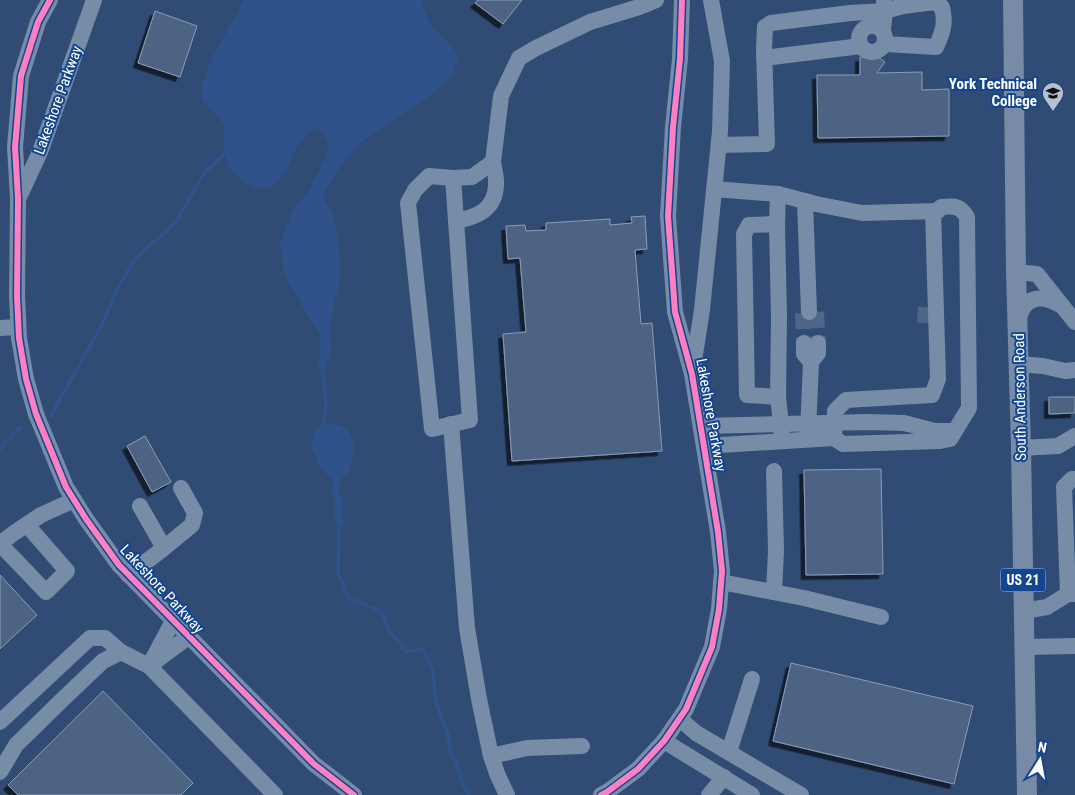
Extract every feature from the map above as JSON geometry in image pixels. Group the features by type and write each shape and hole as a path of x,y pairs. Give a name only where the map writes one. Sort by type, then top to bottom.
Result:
{"main road":[{"name":"South Anderson Road","path":"1013,0 1016,272 1027,795"}],"street":[{"name":"Lakeshore Parkway","path":"50,0 38,22 21,76 15,147 18,199 18,327 26,379 36,414 66,487 91,527 119,565 314,764 354,795"},
{"name":"Lakeshore Parkway","path":"18,199 40,152 94,0"},
{"path":"590,22 603,10 620,0"},
{"path":"456,221 471,218 484,212 494,199 496,185 493,162 501,96 519,58 590,22 656,0"},
{"name":"Lakeshore Parkway","path":"601,795 638,769 664,741 686,709 712,647 719,609 722,571 718,532 692,374 676,312 668,216 673,127 680,59 682,0"},
{"name":"Lakeshore Parkway","path":"692,374 702,310 719,145 722,61 711,0"},
{"path":"719,145 768,144 764,58 765,27 771,23 850,13 881,20"},
{"path":"881,20 880,50 872,52 864,50 859,38 862,30 881,20"},
{"path":"764,58 861,46"},
{"path":"453,178 470,420 432,428 408,203 415,190 429,176 472,177 493,162"},
{"path":"714,190 778,194 862,213 935,211 941,207 956,206 967,217 969,408 950,439 940,441 843,444 834,430 835,411 846,400 932,395 938,380 935,211"},
{"path":"778,194 778,397 782,441"},
{"path":"805,201 808,273 815,284 809,312"},
{"path":"777,224 749,225 744,234 747,396 778,397"},
{"path":"1016,272 1037,274 1075,322"},
{"path":"935,277 926,293 926,335 937,343"},
{"path":"1018,318 1026,304 1035,299 1049,299 1062,306"},
{"path":"0,328 18,327"},
{"path":"808,432 811,362 804,354 811,343"},
{"path":"1019,364 1075,370"},
{"path":"451,424 467,628 491,756 507,795"},
{"path":"701,426 781,424 808,432"},
{"path":"704,446 782,441 808,432 834,430"},
{"path":"1021,448 1058,446 1075,436"},
{"path":"774,471 776,551 774,592"},
{"path":"1024,611 1047,607 1072,594 1064,488 1072,479 1075,479"},
{"path":"128,575 192,525 195,513 181,488"},
{"path":"27,525 41,515 74,500"},
{"path":"140,506 164,548"},
{"path":"721,582 774,592 881,617"},
{"path":"149,666 173,622"},
{"path":"149,666 188,636"},
{"path":"0,722 90,638 105,638 121,652 149,666 276,795"},
{"path":"1024,647 1075,646"},
{"path":"0,772 16,745 103,661 121,652"},
{"path":"729,752 752,679"},
{"path":"680,718 696,733 801,795"},
{"path":"664,741 752,795"},
{"path":"491,756 528,748 582,746"},
{"path":"709,795 724,777"}],"water":[{"path":"244,0 420,0 432,24 458,55 455,69 450,78 435,92 361,143 343,162 325,191 324,199 334,217 341,273 330,325 331,353 323,376 319,371 318,362 320,357 320,334 284,274 280,243 292,211 308,191 325,159 328,145 322,131 316,128 308,133 296,148 286,172 271,187 257,189 243,182 231,171 223,148 224,125 221,119 202,100 202,85 212,58"},
{"path":"324,424 339,425 349,431 355,447 349,471 341,480 338,491 343,503 344,523 340,528 333,516 335,501 332,493 333,480 321,469 311,446 315,429"}],"building":[{"path":"478,0 522,0 503,24 475,3"},
{"path":"155,11 197,26 180,77 138,63"},
{"path":"860,57 878,57 885,62 877,73 922,72 922,90 949,89 949,136 818,138 817,75 860,75"},
{"path":"645,216 647,249 635,250 641,324 652,323 662,451 512,461 503,334 526,332 520,258 508,259 506,226 525,225 526,231 546,230 546,223 610,219 610,225 632,223 631,217"},
{"path":"1049,397 1075,397 1075,413 1049,414"},
{"path":"145,436 171,482 152,492 127,446"},
{"path":"881,469 883,574 806,575 804,470"},
{"path":"0,575 37,615 0,649"},
{"path":"791,663 973,706 954,784 773,741"},
{"path":"103,691 193,783 181,795 18,795 8,785"}],"waterway":[{"path":"51,415 102,325 117,289 135,259 176,222 204,173 228,150"},
{"path":"323,371 326,402 325,429"},
{"path":"0,449 21,427"},
{"path":"339,524 338,573 348,598 381,611 390,632 407,652 423,649 433,671 436,703 449,737 450,752 456,761 463,785 469,795"}],"tunnel":[{"path":"925,323 926,307"},
{"path":"816,312 818,343"},
{"path":"803,313 804,343"}],"cycle path":[{"path":"50,0 38,22 21,76 15,147 18,199 17,296 19,338 26,379 36,414 66,487 119,565 314,764 354,795"},
{"path":"601,795 638,769 664,741 686,709 712,647 719,609 722,571 718,532 692,374 675,312 668,216 673,127 680,59 682,0"}],"place":[{"name":"York Technical College","path":"1053,112"}]}
